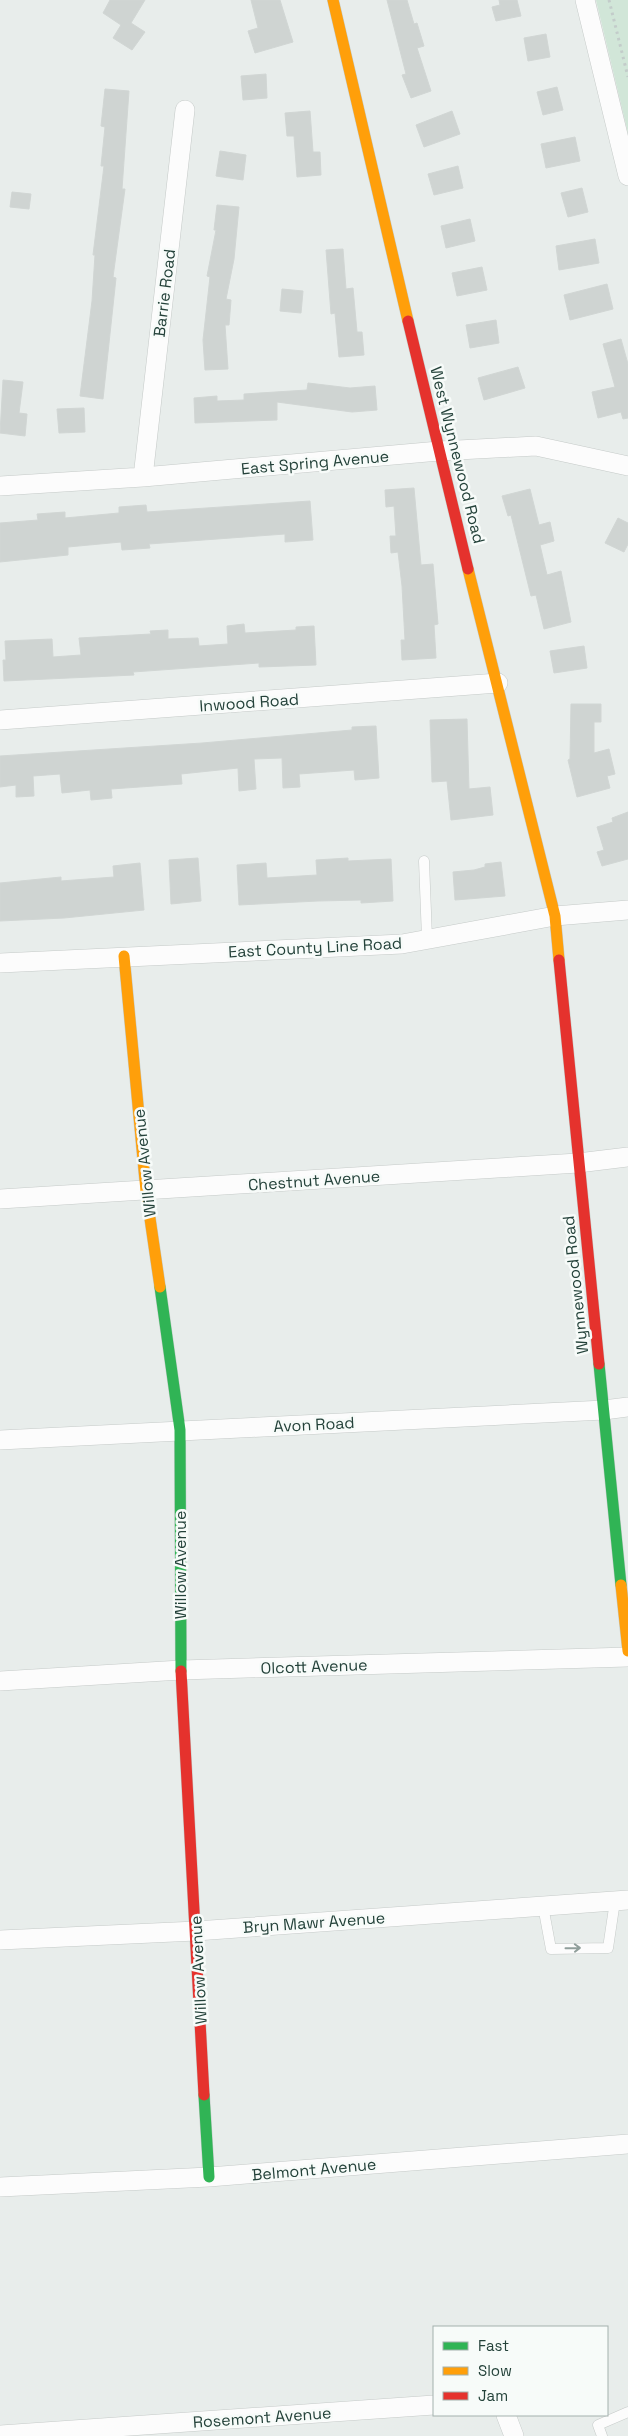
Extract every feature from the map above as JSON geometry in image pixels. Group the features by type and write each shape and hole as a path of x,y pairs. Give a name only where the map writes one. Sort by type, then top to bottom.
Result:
{"main road":[{"name":"West Wynnewood Road","path":"333,0 439,451 555,916"},
{"name":"Wynnewood Road","path":"555,916 604,1410 623,1554 628,1651"},
{"name":"Willow Avenue","path":"124,956 146,1191 180,1430 181,1670 209,2177"}],"street":[{"path":"585,0 628,176"},
{"name":"Barrie Road","path":"143,477 185,110"},
{"name":"East Spring Avenue","path":"0,486 143,477 439,451 536,446 628,466"},
{"name":"Inwood Road","path":"0,720 498,683"},
{"name":"East County Line Road","path":"0,963 402,944 555,916 628,910"},
{"name":"Chestnut Avenue","path":"0,1199 578,1163 628,1157"},
{"name":"Avon Road","path":"0,1440 604,1410 628,1407"},
{"name":"Olcott Avenue","path":"0,1681 181,1670 628,1657"},
{"name":"Bryn Mawr Avenue","path":"0,1940 196,1931 622,1900"},
{"name":"Belmont Avenue","path":"0,2187 209,2177 628,2144"},
{"name":"Rosemont Avenue","path":"0,2435 433,2404"},
{"path":"506,2416 514,2436"}],"lane":[{"path":"424,861 427,938"},
{"path":"543,1906 551,1949 608,1948 622,1900"},
{"path":"602,2436 598,2425 628,2412"}],"path":[{"path":"609,0 628,77"}],"green space":[{"path":"596,0 628,0 628,133"}],"building":[{"path":"110,0 145,0 131,23 145,32 132,50 113,38 121,25 103,13"},
{"path":"251,0 280,0 293,42 255,53 248,31 258,28"},
{"path":"387,0 407,0 414,24 417,23 424,46 417,48 431,91 411,98 402,75 406,74"},
{"path":"499,0 517,0 521,16 496,21 492,7 500,5"},
{"path":"546,34 550,57 528,61 524,38"},
{"path":"266,74 267,98 243,100 241,76"},
{"path":"557,87 563,110 543,115 537,92"},
{"path":"105,89 129,91 122,189 125,189 113,277 116,278 103,399 80,396 92,301 95,255 93,255 104,166 101,166 105,127 101,126"},
{"path":"310,111 313,152 320,152 321,175 297,177 294,136 287,136 285,113"},
{"path":"452,111 460,134 424,147 416,125"},
{"path":"575,137 580,161 546,168 541,144"},
{"path":"220,151 246,155 243,180 216,176"},
{"path":"458,166 463,188 434,195 428,174"},
{"path":"582,188 588,212 568,217 561,193"},
{"path":"12,192 31,194 29,209 10,207"},
{"path":"217,205 239,207 234,259 226,299 231,300 229,325 225,325 228,369 205,370 203,340 210,277 207,276 216,230 214,230"},
{"path":"470,219 475,241 446,248 441,226"},
{"path":"595,239 599,263 559,270 556,246"},
{"path":"343,249 346,289 353,288 357,332 362,332 364,355 339,357 335,313 331,314 326,250"},
{"path":"482,267 487,290 457,296 452,273"},
{"path":"607,284 613,309 570,320 564,295"},
{"path":"282,289 303,291 301,313 280,311"},
{"path":"496,320 499,343 470,348 466,325"},
{"path":"621,339 628,364 628,418 623,419 621,412 598,418 592,392 615,387 603,344"},
{"path":"518,367 525,388 484,400 478,378"},
{"path":"3,380 23,382 19,413 27,414 25,436 0,433"},
{"path":"308,383 350,388 375,386 377,410 352,412 277,402 277,420 195,423 194,398 217,396 217,401 244,400 244,394 307,390"},
{"path":"84,408 85,432 59,433 57,409"},
{"path":"414,488 421,565 433,564 438,624 434,625 436,658 402,660 401,640 405,640 402,586 398,552 391,553 390,536 396,536 394,506 386,507 385,490"},
{"path":"530,489 539,525 550,522 554,541 540,545 547,575 561,571 571,622 544,629 536,595 531,596 511,515 508,516 502,496"},
{"path":"310,501 313,540 285,542 285,534 149,544 150,548 122,550 121,542 68,547 68,555 0,562 0,523 38,520 37,514 65,512 65,518 119,513 119,507 146,505 147,512"},
{"path":"618,518 628,523 628,544 624,552 605,543"},
{"path":"244,624 245,633 296,630 296,627 314,626 316,665 259,667 259,663 133,672 134,675 4,681 3,660 6,660 5,641 52,639 53,657 81,655 79,638 151,634 150,631 168,630 168,639 198,638 199,646 228,644 227,626"},
{"path":"584,646 587,668 554,673 550,651"},
{"path":"571,704 601,704 601,722 594,722 594,753 609,749 615,774 607,776 610,788 577,797 568,760 570,759"},
{"path":"467,719 469,789 490,787 493,815 451,820 447,781 432,782 430,720"},
{"path":"376,726 379,778 355,780 354,770 299,774 300,787 283,788 282,758 254,759 256,789 239,791 238,768 181,774 182,784 111,789 112,798 91,800 90,790 62,793 60,774 33,776 34,796 16,797 16,785 0,787 0,756 202,743 352,730 352,727"},
{"path":"628,812 628,859 602,866 597,852 604,850 597,827 613,822 612,818"},
{"path":"198,858 201,901 171,904 169,860"},
{"path":"348,858 348,861 391,859 393,901 361,903 361,900 318,901 239,905 237,865 266,863 267,878 317,875 316,860"},
{"path":"501,862 505,896 455,900 453,872 474,870 485,867 485,864"},
{"path":"140,863 144,910 64,918 0,921 0,883 61,877 61,881 114,877 113,866"}],"traffic: fast":[{"path":"160,1287 180,1430 181,1671"},
{"path":"599,1364 621,1585"},
{"path":"204,2095 209,2177"}],"traffic: slow":[{"path":"333,0 408,321"},
{"path":"468,569 555,916 559,960"},
{"path":"124,956 146,1191 160,1287"},
{"path":"621,1585 628,1651"}],"traffic: jam":[{"path":"408,321 468,569"},
{"path":"559,960 599,1364"},
{"path":"181,1671 204,2095"}]}
